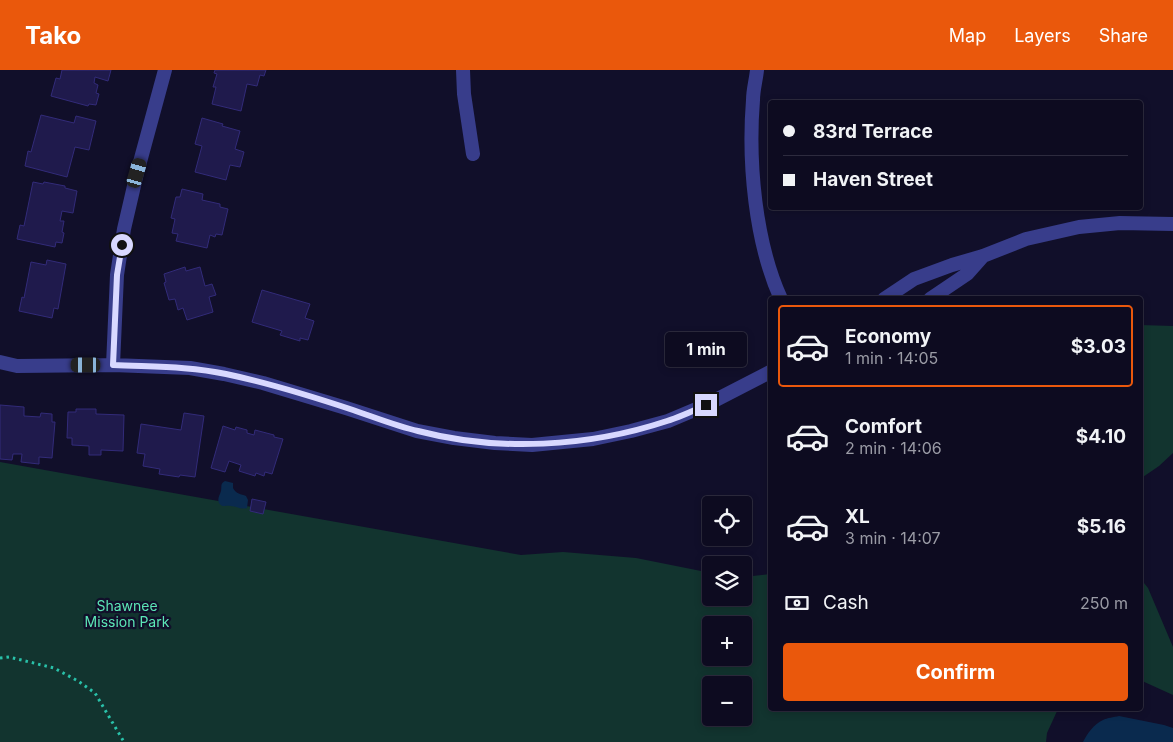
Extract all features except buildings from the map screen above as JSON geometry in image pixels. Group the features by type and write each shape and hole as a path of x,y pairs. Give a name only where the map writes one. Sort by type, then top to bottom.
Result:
{"street":[{"path":"113,365 117,275 124,230 137,173 165,70"},
{"path":"463,70 464,94 473,154"},
{"path":"758,70 753,99 752,149 755,198 763,242 774,284 780,296"},
{"path":"889,296 914,280 1026,239 1079,227 1120,223 1173,224"},
{"path":"934,296 967,274 983,256"},
{"path":"0,362 17,366 113,365 190,368 263,382 418,431 495,444 532,445 593,439 668,421 706,405 768,373"}],"path":[{"path":"0,658 9,657 54,668 78,681 95,693 124,742"}],"green space":[{"path":"1143,325 1173,326 1173,453 1143,477"},
{"name":"Shawnee Mission Park","path":"0,462 521,555 563,552 636,558 702,571 702,606 752,606 752,576 768,574 768,711 1057,711 1047,733 1046,742 0,742"},
{"path":"1143,582 1148,588 1173,647 1173,695 1143,681"}],"water":[{"path":"225,481 233,483 233,488 239,494 246,496 248,500 247,508 242,509 220,505 218,498 222,484"},
{"path":"1119,716 1173,728 1173,742 1083,742 1097,724 1106,719"}],"route":[{"path":"122,245 117,275 113,365 190,368 263,382 418,431 495,444 532,445 593,439 668,421 706,405"}]}
